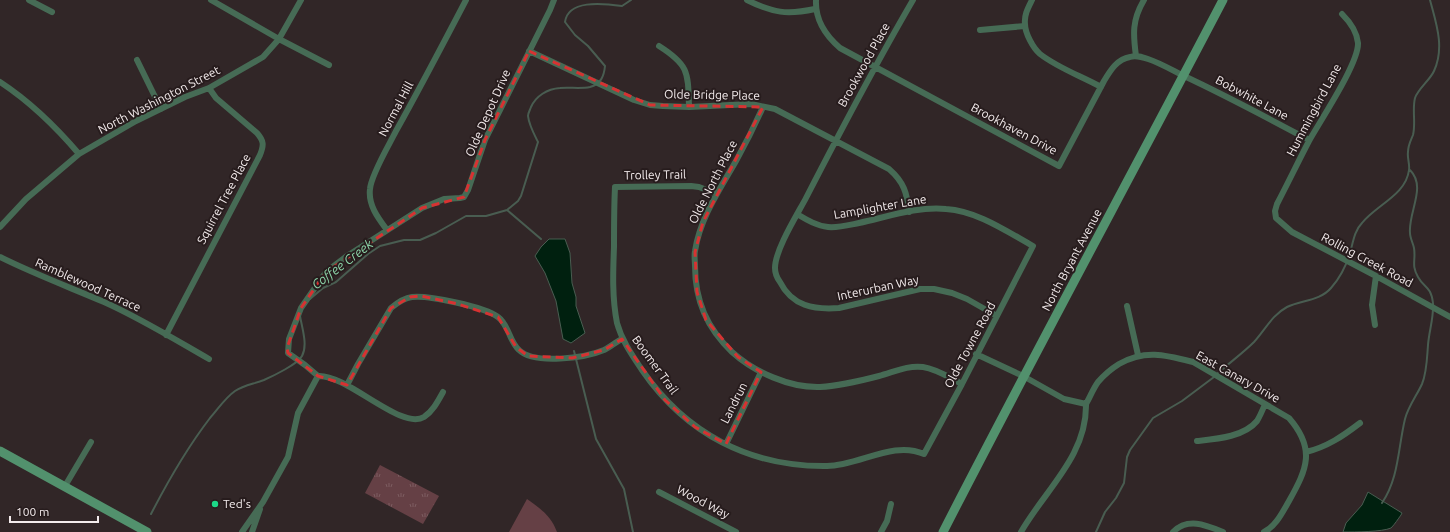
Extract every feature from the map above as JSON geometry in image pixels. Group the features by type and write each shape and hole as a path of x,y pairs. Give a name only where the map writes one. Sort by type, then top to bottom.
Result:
{"street":[{"path":"29,0 52,12"},
{"path":"211,0 329,66"},
{"name":"North Washington Street","path":"0,227 26,199 79,154 136,121 185,97 209,88 263,57 279,39 301,0"},
{"name":"Normal Hill","path":"387,230 374,211 370,199 370,189 373,178 466,0"},
{"name":"Olde Depot Drive","path":"318,376 288,353 287,348 289,339 301,308 326,272 347,256 422,208 444,199 464,197 468,190 485,140 554,0"},
{"path":"747,0 769,10 781,12 793,13 815,9"},
{"name":"Brookhaven Drive","path":"816,0 815,9 822,27 829,38 840,48 1059,166 1111,70 1120,61 1136,56"},
{"name":"Brookwood Place","path":"836,141 913,0"},
{"path":"1032,0 1025,18 1025,26 1032,44 1039,53 1051,61 1101,86"},
{"path":"1144,0 1137,11 1134,26 1136,56 1147,58 1184,76"},
{"name":"North Bryant Avenue","path":"943,532 1023,376 1184,76 1223,0"},
{"name":"Hummingbird Lane","path":"1276,218 1275,211 1277,204 1355,57 1358,44 1356,34 1350,22 1342,14"},
{"path":"980,30 1025,26"},
{"path":"659,46 674,56 682,64 686,71 689,106"},
{"name":"Olde Bridge Place","path":"529,51 634,100 650,105 689,106 751,104 775,109 879,163 898,177 908,197 909,212"},
{"path":"137,60 161,109"},
{"name":"Bobwhite Lane","path":"1184,76 1310,140"},
{"path":"0,82 14,91 30,105 67,140 79,154"},
{"name":"Squirrel Tree Place","path":"166,335 264,145 263,139 216,98 209,88"},
{"name":"Olde North Place","path":"763,107 703,222 695,252 697,292 706,320 714,332 738,357 761,372 781,380 803,385 819,387 834,385 878,376 908,367 924,367 943,374 962,384"},
{"name":"Interurban Way","path":"836,141 797,214 776,259 775,269 783,288 791,297 801,304 827,309 839,308 920,289 934,289 962,297 997,316"},
{"name":"Trolley Trail","path":"615,187 691,186 699,187 717,194"},
{"name":"Boomer Trail","path":"615,187 614,301 617,323 622,339 649,381 665,400 695,427 742,452 758,458 807,466 829,466 843,464 898,450 915,450 924,454"},
{"name":"Lamplighter Lane","path":"797,214 817,225 829,227 842,226 921,209 946,209 971,214 1033,246"},
{"name":"Rolling Creek Road","path":"1276,218 1292,232 1450,317"},
{"name":"Olde Towne Road","path":"924,454 1033,246"},
{"name":"Ramblewood Terrace","path":"0,257 44,278 104,302 208,359"},
{"path":"1375,325 1372,305 1376,276"},
{"path":"347,385 391,308 410,297 421,296 458,304 479,309 498,317 508,329 516,347 528,356 572,358 604,350 622,339"},
{"path":"1127,306 1138,355"},
{"path":"976,354 1023,376 1064,399 1086,404 1084,427 1073,456 1021,532"},
{"name":"East Canary Drive","path":"1086,404 1097,384 1106,374 1129,358 1138,355 1164,355 1194,362 1289,418 1303,439 1306,452"},
{"name":"Landrun","path":"726,444 761,372"},
{"path":"242,532 263,502 288,456 298,413 318,376 325,375 347,385 408,419 423,418 431,412 443,392"},
{"path":"1197,441 1214,440 1249,428 1257,420 1265,404"},
{"path":"1264,532 1270,529 1278,519 1301,480 1306,465 1306,452 1320,449 1360,423"},
{"path":"65,486 91,442"},
{"path":"0,451 65,486 131,528 147,532"},
{"name":"Wood Way","path":"659,492 736,532"},
{"path":"252,532 263,502"},
{"path":"881,532 887,521 891,504"},
{"path":"1173,532 1191,522 1206,525 1222,532"}],"highlighted area":[{"path":"529,51 650,105 763,107 703,222 695,252 697,292 706,320 738,357 761,372 726,444 695,427 665,400 622,339 604,350 572,358 528,356 516,347 498,317 458,304 421,296 410,297 391,308 347,385 318,376 288,353 287,348 301,308 326,272 422,208 464,197 485,140"}],"green space":[{"path":"380,465 439,496 423,524 365,493"},
{"path":"527,499 541,509 552,521 557,532 509,532"}],"shaded area":[{"path":"549,239 565,239 570,253 572,283 576,297 576,306 585,333 571,343 563,339 556,301 545,273 535,256"},
{"path":"1368,492 1402,513 1401,515 1391,528 1368,532 1343,532 1346,523 1362,505"}],"waterway":[{"name":"Coffee Creek","path":"310,299 323,288 336,282 368,254 380,246 404,240 420,240 466,216 486,216 507,210 518,201 521,196 538,142 528,116 533,103 539,96 551,90 564,88 586,88 594,86 599,82 604,73 605,66 588,46 575,35 565,22 567,15 579,6 596,4 622,6 631,0"},
{"path":"1217,374 1254,342 1273,318 1282,310 1292,305 1316,298 1331,288 1345,267 1355,233 1359,226 1397,193 1407,179 1409,170 1408,149 1414,130 1415,98 1434,71 1439,53 1435,17 1430,0"},
{"path":"1382,503 1388,493 1395,473 1406,415 1424,379 1433,314 1431,293 1420,281 1415,269 1414,246 1410,235 1410,225 1416,200 1417,184 1415,177 1410,170"},
{"path":"507,210 541,239"},
{"name":"Coffee Creek","path":"151,514 186,453 210,418 225,400 238,389 264,380 285,370 300,359 304,352 305,342 300,316"},
{"path":"574,351 596,439 624,489 633,532"},
{"path":"1096,532 1105,512 1116,498 1124,483 1127,457 1130,450 1153,418 1182,401 1214,377"}],"place":[{"name":"Ted's","path":"215,504"}]}
